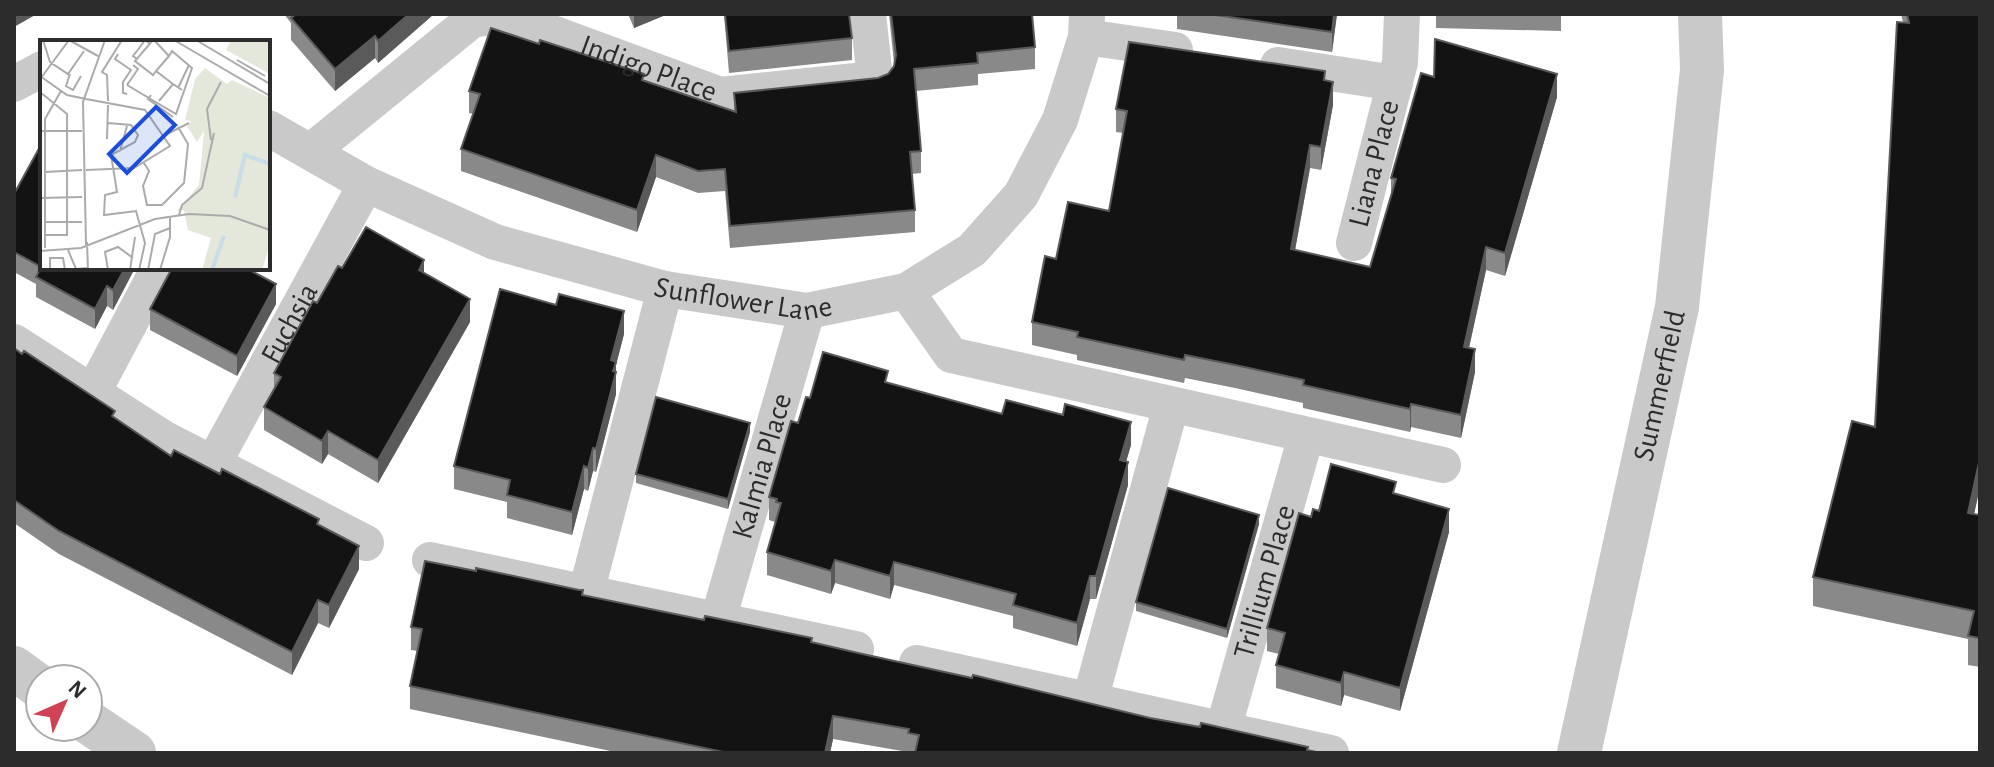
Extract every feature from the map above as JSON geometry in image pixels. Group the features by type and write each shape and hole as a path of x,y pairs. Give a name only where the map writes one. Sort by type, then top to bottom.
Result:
{"street":[{"name":"Indigo Place","path":"310,152 472,20 508,15 720,95 875,79 868,14"},
{"name":"Liana Place","path":"1354,243 1400,62 1402,14"},
{"name":"Summerfield","path":"1579,753 1677,307 1702,70 1700,14"},
{"name":"Liana Place","path":"1086,25 1225,57 1395,83"},
{"name":"Sunflower Lane","path":"270,129 366,184 495,242 665,289 807,311 906,291 972,250 1021,195 1060,120 1086,25"},
{"path":"14,84 40,70"},
{"name":"Fuchsia","path":"213,464 366,184"},
{"path":"92,394 158,270"},
{"path":"586,593 665,289"},
{"path":"906,291 951,355 1443,465"},
{"name":"Kalmia Place","path":"718,620 807,311"},
{"path":"14,342 163,438 366,543"},
{"path":"1090,700 1171,406"},
{"name":"Trillium Place","path":"1223,730 1306,436"},
{"path":"430,560 856,649"},
{"path":"917,663 1331,753"},
{"path":"104,733 134,753"}],"building":[{"path":"296,14 409,14 378,41 375,36 335,69 291,18"},
{"path":"725,14 849,14 852,38 729,51"},
{"path":"891,14 1032,14 1035,47 977,53 978,63 914,69 921,151 910,152 915,210 730,226 725,169 698,171 656,155 637,210 461,149 480,94 469,91 491,28 539,44 540,40 644,74 642,80 736,112 734,93 878,78 888,74 894,66 896,55"},
{"path":"1209,14 1334,14 1332,32"},
{"path":"1907,14 1980,14 1980,458 1968,513 1980,515 1980,638 1968,636 1974,611 1813,577 1852,421 1875,427 1897,22 1909,23"},
{"path":"1435,39 1557,74 1505,253 1486,247 1464,347 1475,349 1461,415 1411,404 1410,409 1303,385 1304,380 1235,365 1185,355 1184,360 1077,337 1078,332 1032,322 1045,256 1056,259 1068,202 1109,211 1127,111 1116,109 1129,42 1325,71 1324,80 1333,82 1321,147 1310,145 1291,249 1370,267 1396,179 1391,178 1421,73 1434,77"},
{"path":"40,147 40,266 14,252 14,194"},
{"path":"366,227 424,260 419,270 470,299 378,460 328,431 322,441 264,407 281,377 274,373 313,301 317,303"},
{"path":"40,269 124,270 113,290 107,286 95,309 36,277"},
{"path":"171,270 250,270 276,284 237,356 150,309"},
{"path":"500,289 556,305 559,294 624,311 611,360 616,362 613,371 616,372 596,449 593,448 588,468 584,466 572,512 507,495 510,480 454,466"},
{"path":"14,348 22,354 24,351 115,411 112,416 171,456 174,450 220,474 222,469 319,519 317,524 359,546 329,605 318,600 292,652 59,531 14,500"},
{"path":"823,352 888,371 885,382 1002,414 1006,400 1063,415 1065,404 1131,422 1120,460 1128,462 1096,576 1090,576 1077,623 1013,605 1016,594 894,562 890,576 835,560 831,571 767,552 781,503 769,497 791,421 798,423 806,397 810,398"},
{"path":"656,397 750,423 728,499 636,474"},
{"path":"1331,464 1396,482 1393,493 1449,509 1400,688 1344,672 1341,683 1276,665 1285,633 1267,628 1299,513 1311,517 1313,509 1319,511"},
{"path":"1168,488 1259,515 1227,629 1136,602"},
{"path":"425,561 583,590 582,595 704,620 705,616 812,638 811,642 858,653 972,678 973,675 1150,718 1200,727 1201,723 1308,747 1307,750 1321,753 915,753 919,735 908,733 909,729 833,716 825,753 728,753 410,686 422,629 411,627"}]}
